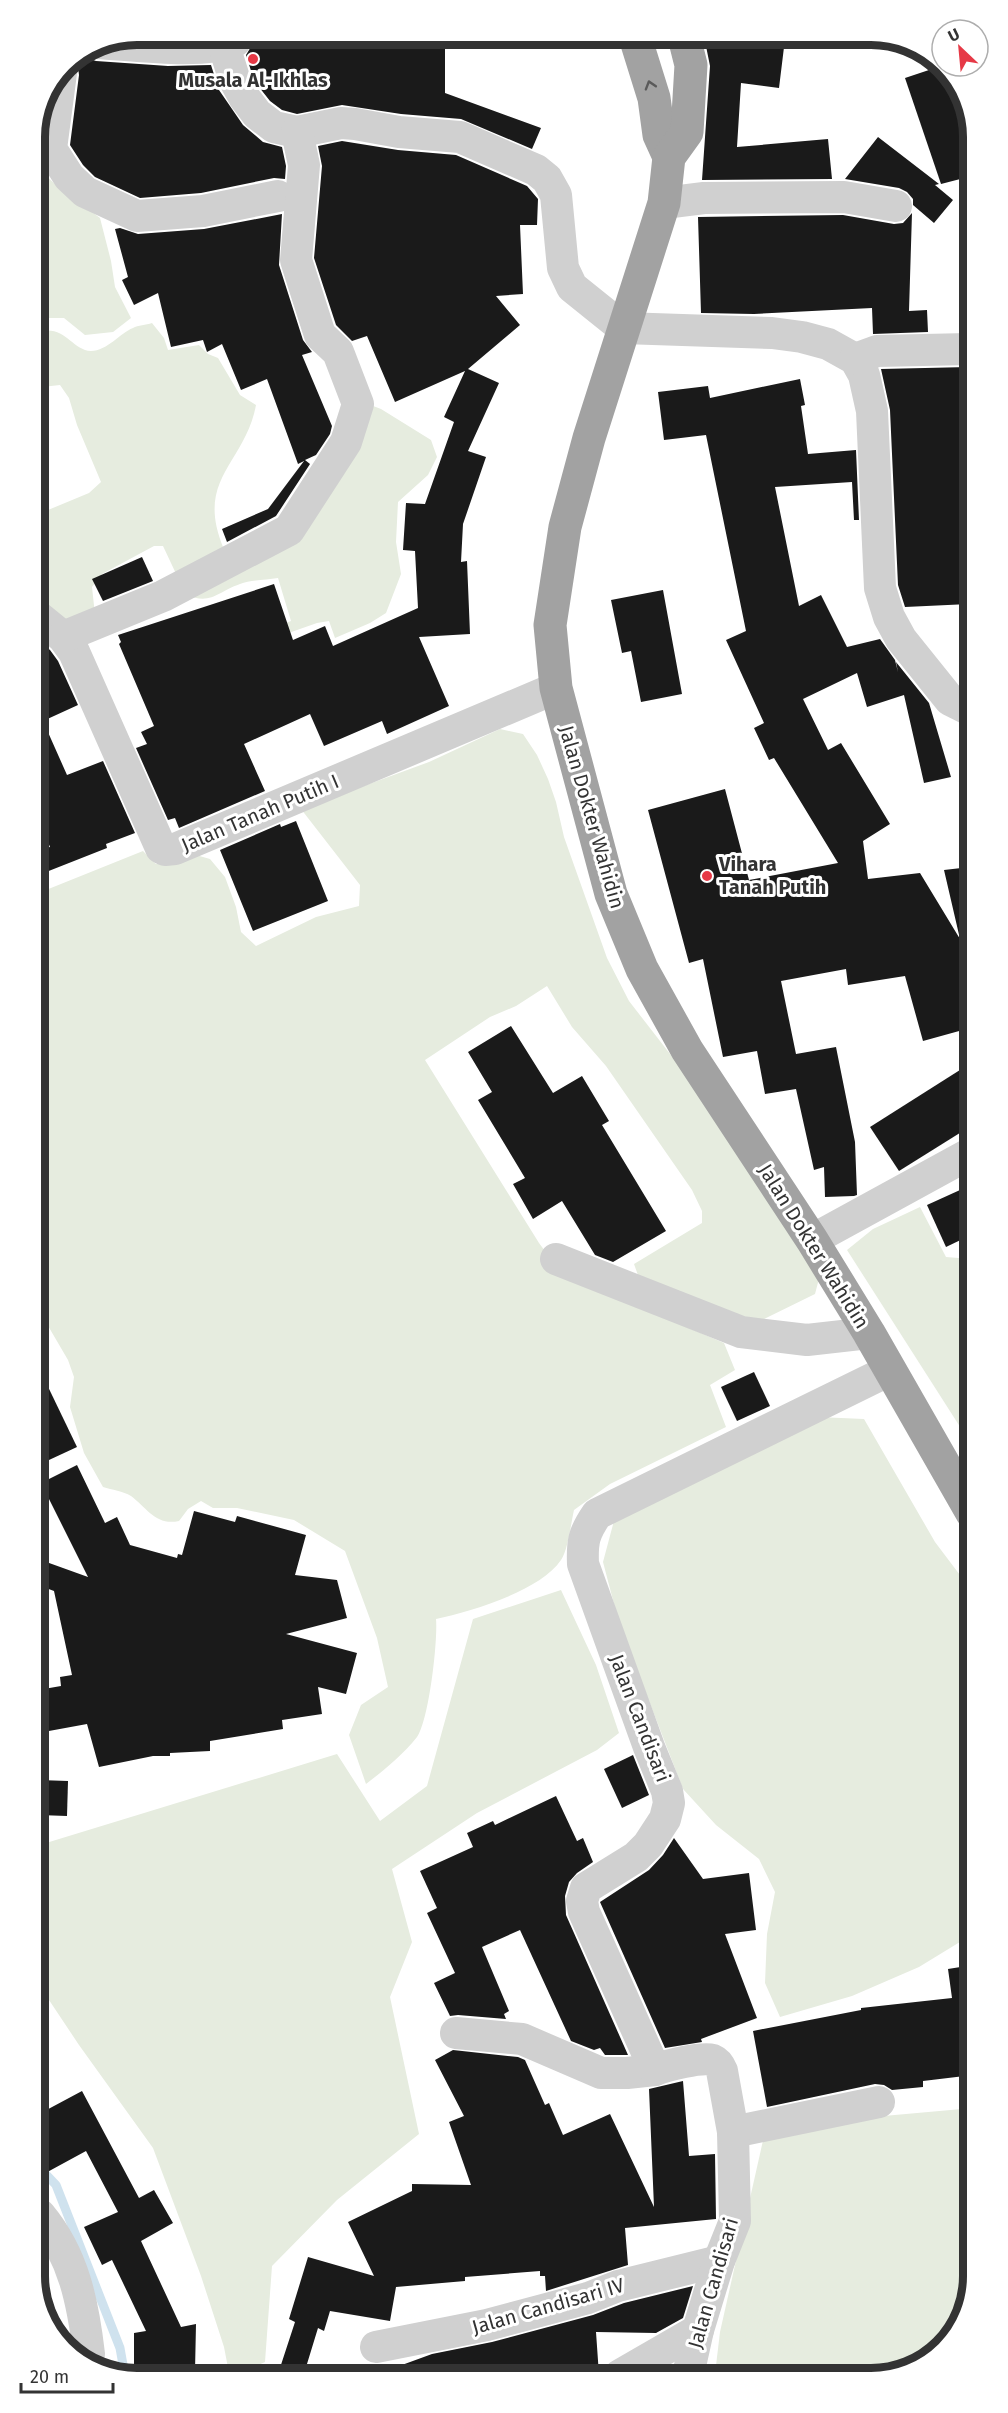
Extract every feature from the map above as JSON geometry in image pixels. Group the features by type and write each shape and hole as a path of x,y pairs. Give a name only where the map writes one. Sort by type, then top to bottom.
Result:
{"highway":[{"path":"638,45 654,98 659,135 669,157 687,132 691,65 686,45"},
{"name":"Jalan Dokter Wahidin","path":"669,157 664,203 589,438 565,527 550,625 556,688 611,894 642,969 687,1050 812,1240 963,1492"}],"street":[{"path":"132,46 166,48 204,45"},
{"path":"230,45 235,81 257,114 274,127 297,132 341,123 399,132 460,137 536,170 547,179 556,195 563,268 572,287 623,328 772,333 802,337 828,344 855,359 864,375 872,411 880,588 901,639 950,700 963,706"},
{"path":"59,89 51,149 69,177 85,192 137,216 203,211 278,195"},
{"path":"45,623 68,644 289,530 346,442 358,405 338,352 320,336 296,260 304,165 297,132"},
{"path":"664,203 704,198 844,197 896,206"},
{"path":"855,359 877,351 963,349"},
{"name":"Jalan Tanah Putih I","path":"68,644 162,848 165,850 186,844 556,688"},
{"path":"812,1240 963,1157"},
{"path":"556,1259 741,1332 807,1340 869,1333"},
{"name":"Jalan Candisari","path":"690,2368 698,2330 719,2261 735,2221 733,2132 722,2071 718,2063 711,2059 667,2065 655,2070 584,1912 582,1901 586,1888 636,1857 648,1845 664,1819 669,1803 667,1791 583,1564 582,1546 586,1531 597,1514 890,1370"},
{"path":"456,2033 522,2039 601,2073 655,2070"},
{"path":"733,2132 879,2102"},
{"path":"45,2222 55,2233 77,2284 83,2305 89,2354"},
{"name":"Jalan Candisari IV","path":"376,2347 488,2325 588,2298 618,2286 719,2261"},
{"path":"632,2368 698,2330"}],"shaded area":[{"path":"45,175 100,218 115,287 131,318 113,332 85,335 64,318 45,318"},
{"path":"152,323 164,338 168,350 199,345 208,354 218,358 240,395 256,405 250,425 218,487 215,504 216,524 223,547 276,542 368,404 381,409 431,440 437,457 428,475 398,502 396,542 401,574 386,613 370,623 335,638 329,621 280,636 278,626 291,621 278,578 244,583 208,598 195,598 186,595 163,546 154,546 102,574 92,587 96,624 83,633 45,612 45,511 89,493 101,482 77,425 69,398 60,385 45,387 45,331 60,334 78,346 91,351 108,345 135,327"},
{"path":"500,729 523,734 537,755 548,779 564,837 607,958 629,1001 739,1143 821,1271 815,1294 758,1322 639,1278 634,1264 702,1223 702,1211 692,1190 606,1066 572,1027 547,986 516,1006 490,1017 425,1060 539,1243 565,1278 595,1288 724,1343 735,1370 710,1385 726,1427 610,1484 574,1510 561,1560 538,1581 486,1605 436,1619 432,1679 421,1728 406,1750 366,1784 349,1735 361,1705 388,1687 377,1638 345,1551 294,1520 237,1508 213,1508 201,1501 188,1509 179,1521 164,1521 152,1515 131,1496 103,1487 84,1453 70,1407 74,1377 68,1360 45,1321 45,890 143,851 156,864 196,855 210,859 225,877 236,907 241,932 256,946 316,917 359,906 360,885 301,809 429,762"},
{"path":"920,1207 946,1257 963,1258 963,1431 847,1250 873,1229"},
{"path":"818,1417 864,1419 935,1542 963,1579 963,1940 919,1967 852,1996 780,2017 765,1983 767,1934 775,1892 759,1859 716,1825 683,1789 619,1623 603,1562 615,1517"},
{"path":"561,1590 596,1665 619,1733 597,1750 477,1813 392,1869 412,1942 390,1997 419,2134 337,2200 272,2266 265,2362 252,2368 228,2368 224,2347 201,2276 153,2148 45,1994 46,1843 337,1754 380,1821 427,1786 473,1619"},
{"path":"963,2109 963,2276 958,2306 951,2322 932,2345 922,2353 912,2359 889,2366 716,2368 720,2332 764,2136 850,2119"}],"building":[{"path":"252,45 445,45 445,93 541,128 532,149 461,119 401,114 342,105 297,114 282,110 270,101 252,74 246,55"},
{"path":"706,45 784,45 779,88 741,83 737,147 828,139 832,179 702,180 710,66"},
{"path":"89,59 168,66 211,65 219,90 243,125 263,142 282,147 286,166 285,179 274,178 201,193 140,198 95,177 83,165 70,145 79,75 78,67"},
{"path":"930,70 930,78 941,78 951,91 962,125 963,178 941,184 905,78"},
{"path":"878,137 939,184 935,185 953,200 934,223 913,205 913,199 907,192 899,188 845,179"},
{"path":"342,141 398,150 456,155 527,186 538,199 537,225 520,225 523,294 496,296 520,325 468,369 499,383 468,451 486,457 463,524 461,562 467,561 470,634 419,637 449,706 387,734 382,721 324,746 310,714 244,744 265,791 179,828 175,818 168,820 136,748 147,744 141,732 154,726 119,644 121,642 118,635 274,584 293,640 325,626 333,646 418,608 415,551 403,550 406,503 425,504 454,422 444,417 465,371 395,402 367,336 352,341 336,325 314,258 322,166 318,146"},
{"path":"912,213 909,311 927,310 928,332 873,334 872,308 754,314 701,313 698,217 843,215 894,224 903,223"},
{"path":"282,214 279,265 303,340 312,352 302,355 332,426 330,434 316,455 305,460 310,464 276,516 227,542 222,529 268,509 304,461 298,464 267,379 241,390 222,344 207,352 203,340 171,347 158,293 134,305 122,280 128,277 115,229 120,228 138,234 204,229"},
{"path":"963,367 963,604 905,607 898,585 890,410 881,369"},
{"path":"800,379 805,405 801,406 808,454 856,450 859,520 854,520 852,482 775,487 799,606 821,595 847,647 880,639 895,660 898,672 896,662 929,703 951,777 924,783 904,695 867,707 857,673 803,699 828,750 841,743 890,824 863,841 868,879 920,873 960,939 944,870 963,868 963,941 961,941 963,945 963,1030 923,1041 905,976 848,985 846,969 781,981 796,1054 836,1047 855,1142 857,1195 854,1196 825,1197 824,1167 814,1170 796,1089 765,1094 757,1051 723,1057 703,959 689,963 648,810 725,789 749,880 838,863 774,758 769,760 754,728 764,723 726,640 746,631 706,435 664,440 658,392 708,386 710,398"},
{"path":"142,557 153,581 103,601 92,579"},
{"path":"663,590 682,694 641,702 631,651 622,653 611,600"},
{"path":"45,646 58,661 78,705 45,720"},
{"path":"45,726 67,775 103,761 135,833 106,844 107,848 45,872 45,848 50,847 45,835"},
{"path":"296,821 328,901 253,931 220,850 280,824 281,827"},
{"path":"511,1026 553,1093 582,1076 609,1121 602,1125 666,1231 613,1262 595,1255 562,1201 533,1219 513,1184 525,1178 478,1100 492,1092 468,1052"},
{"path":"963,1068 963,1131 899,1171 870,1127"},
{"path":"963,1189 963,1239 946,1247 927,1205"},
{"path":"754,1372 770,1406 737,1421 721,1387"},
{"path":"45,1381 77,1447 49,1460 45,1452"},
{"path":"77,1465 105,1523 117,1517 130,1545 177,1558 178,1554 182,1555 194,1511 235,1522 237,1516 306,1535 295,1575 337,1580 347,1618 286,1634 357,1653 346,1694 318,1687 322,1714 282,1720 283,1729 210,1741 210,1751 170,1753 170,1756 153,1756 99,1767 87,1724 45,1732 45,1689 61,1686 60,1677 72,1675 54,1591 45,1588 45,1562 88,1577 45,1491 45,1481"},
{"path":"633,1755 649,1795 622,1808 604,1769"},
{"path":"45,1780 68,1781 67,1816 45,1815"},
{"path":"556,1796 577,1841 583,1838 593,1862 569,1882 565,1896 566,1915 628,2055 605,2055 600,2048 594,2050 571,2041 520,1930 482,1947 509,2011 504,2014 506,2019 450,2016 434,1983 455,1973 427,1913 437,1908 420,1871 473,1847 467,1833 493,1821 495,1825"},
{"path":"674,1838 703,1879 749,1873 756,1930 725,1934 757,2018 701,2039 702,2042 665,2048 600,1902 649,1870"},
{"path":"963,1967 963,2076 923,2081 923,2087 892,2090 884,2085 875,2084 767,2107 753,2031 861,2010 861,2008 952,1998 948,1969"},
{"path":"453,2050 518,2057 525,2060 545,2105 549,2103 563,2135 610,2114 654,2207 649,2089 683,2081 689,2156 715,2154 716,2219 625,2228 628,2265 546,2291 545,2276 540,2276 540,2271 465,2277 465,2281 396,2287 390,2321 330,2311 324,2331 318,2328 306,2368 280,2368 295,2322 289,2319 308,2257 374,2276 348,2222 412,2191 412,2184 471,2185 449,2122 464,2116 435,2060"},
{"path":"82,2091 139,2198 154,2190 173,2223 141,2241 181,2327 196,2324 195,2368 134,2368 134,2333 146,2331 112,2260 102,2265 84,2227 118,2212 86,2151 45,2173 45,2111"},
{"path":"693,2286 683,2318 656,2333 596,2332 599,2368 394,2368 432,2354 492,2342 593,2315 624,2303"}],"waterway":[{"path":"45,2173 56,2185 120,2348 123,2367"}],"place":[{"name":"Musala Al-Ikhlas","path":"253,59"},
{"name":"Vihara Tanah Putih","path":"707,876"}]}
